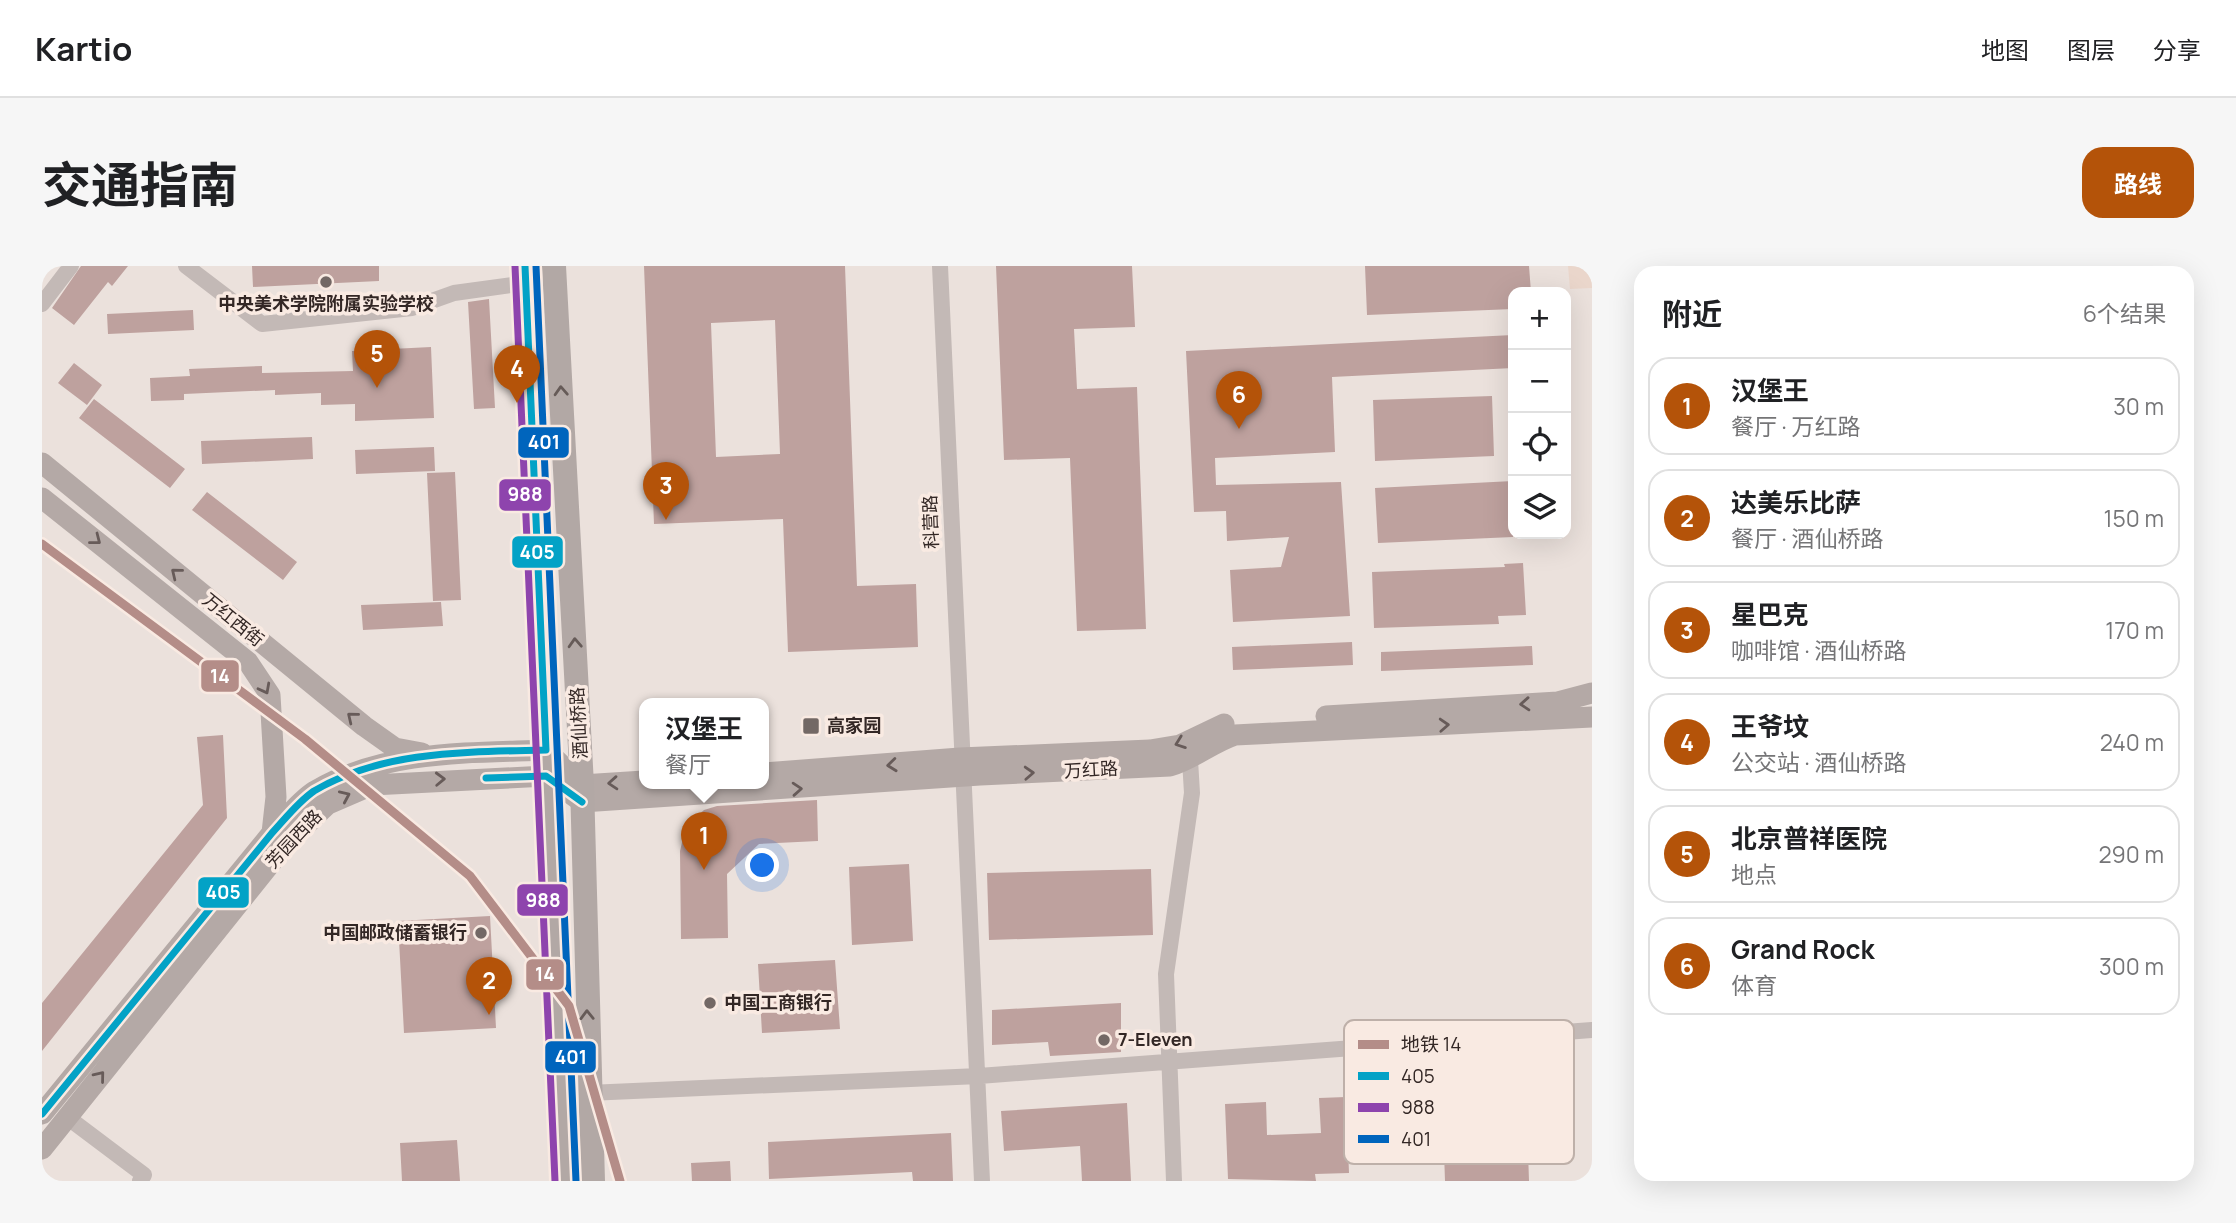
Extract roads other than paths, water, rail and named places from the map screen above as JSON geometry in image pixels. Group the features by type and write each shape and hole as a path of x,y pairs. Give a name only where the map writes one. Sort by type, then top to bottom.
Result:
{"main road":[{"name":"酒仙桥路","path":"554,266 582,793 593,1181"},
{"name":"酒仙桥路","path":"525,275 566,1181"},
{"name":"万红西街","path":"42,463 364,726 395,748 434,755"},
{"name":"万红西街","path":"42,498 248,662 270,695 276,797 272,833"},
{"name":"万红路","path":"769,780 1150,750 1180,745 1227,722 1559,702 1592,693"},
{"name":"万红路","path":"769,773 961,767 1170,766 1190,761 1214,742 1235,735 1592,717"},
{"path":"546,750 582,793"},
{"name":"芳园西路","path":"42,1114 272,833 313,792 368,767 434,755 546,750"},
{"path":"546,776 582,793 639,782"},
{"name":"芳园西路","path":"42,1149 287,843 328,804 372,785 546,776"},
{"name":"万红路","path":"582,793 640,789"}],"street":[{"path":"42,304 71,266"},
{"path":"186,266 262,324 412,308 454,293 525,275"},
{"name":"科营路","path":"940,266 982,1181"},
{"path":"1174,1181 1166,974 1192,793 1190,761"},
{"path":"1574,1031 1592,1030"},
{"path":"589,1093 979,1076 1344,1049"},
{"path":"67,1117 144,1175 140,1181"}],"metro line":[{"name":"14","path":"42,544 305,739 470,876 569,1006 620,1181"}],"place":[{"name":"中央美术学院附属实验学校","path":"326,282"},
{"name":"北京普祥医院","path":"377,388"},
{"name":"王爷坟","path":"517,403"},
{"name":"Grand Rock","path":"1239,429"},
{"name":"星巴克","path":"666,520"},
{"name":"高家园","path":"811,726"},
{"name":"汉堡王","path":"704,870"},
{"name":"中国邮政储蓄银行","path":"481,933"},
{"name":"中国工商银行","path":"710,1003"},
{"name":"达美乐比萨","path":"489,1015"},
{"name":"7-Eleven","path":"1104,1040"}]}
